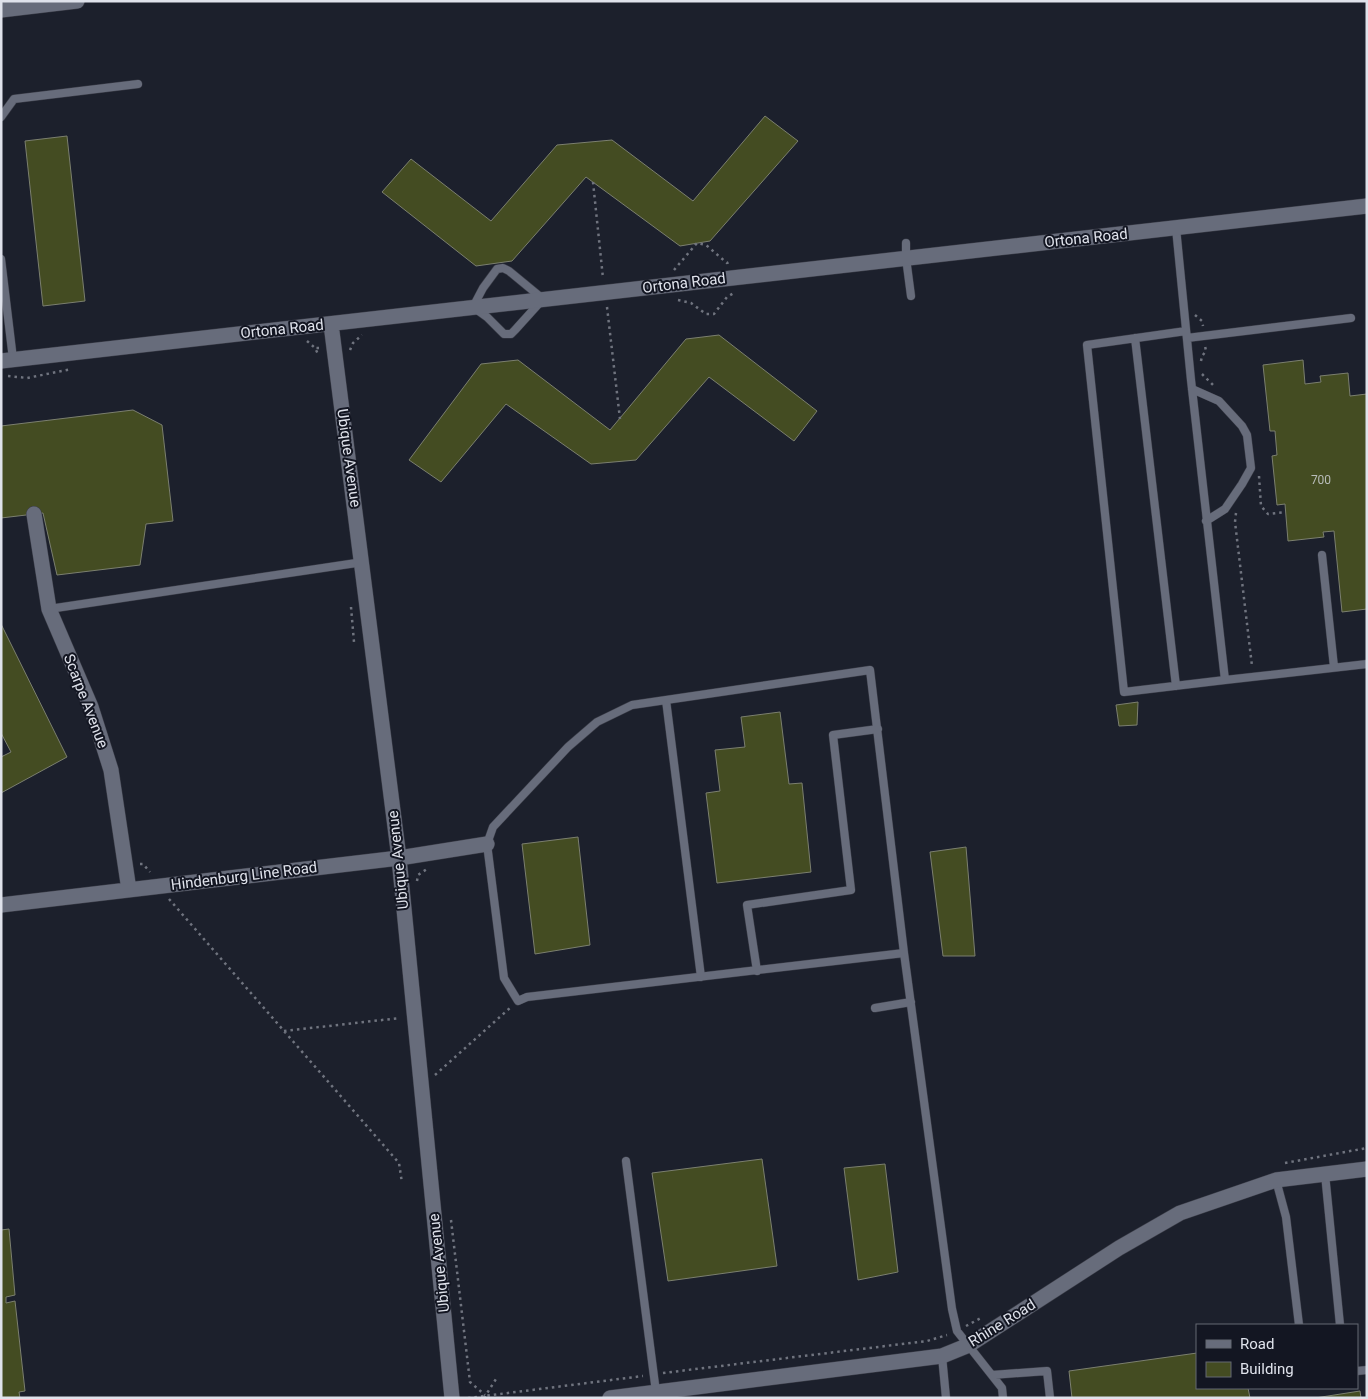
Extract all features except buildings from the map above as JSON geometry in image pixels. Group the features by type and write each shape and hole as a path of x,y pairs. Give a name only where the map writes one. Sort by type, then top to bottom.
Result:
{"street":[{"path":"1,10 77,1"},
{"name":"Ortona Road","path":"7,360 543,299 906,250 1176,228 1367,206"},
{"name":"Ubique Avenue","path":"331,324 399,858 452,1398"},
{"name":"Scarpe Avenue","path":"34,514 49,609 91,706 111,770 129,890"},
{"name":"Hindenburg Line Road","path":"1,905 399,858 487,844"},
{"name":"Rhine Road","path":"610,1398 942,1356 969,1345 1118,1248 1180,1214 1276,1172 1325,1174 1367,1169"}],"lane":[{"path":"1,116 14,99 138,84"},
{"path":"1176,228 1206,520 1225,680"},
{"path":"906,250 911,296"},
{"path":"1,260 7,360"},
{"path":"503,268 543,299 511,334 504,334 487,317 473,307 488,280 497,269 503,268"},
{"path":"1351,318 1135,338 1087,345 1124,692 1367,664"},
{"path":"1135,338 1176,686"},
{"path":"1192,389 1219,401 1242,426 1247,435 1251,468 1226,509 1206,520"},
{"path":"1322,555 1334,667"},
{"path":"49,609 362,562"},
{"path":"904,953 527,997 518,1001 504,978 487,844 493,826 568,747 598,722 632,705 870,670 904,953 952,1309 957,1331 1002,1388 1003,1398"},
{"path":"666,700 701,977"},
{"path":"757,970 747,905 851,890 832,735 878,729"},
{"path":"874,1008 911,1002"},
{"path":"626,1161 656,1392"},
{"path":"1276,1172 1286,1217 1299,1324"},
{"path":"1325,1174 1340,1324"},
{"path":"942,1356 946,1398"},
{"path":"992,1375 1047,1371 1050,1398"}],"path":[{"path":"607,303 620,419"},
{"path":"348,355 353,343 368,332"},
{"path":"1259,472 1261,506 1268,514 1285,512"},
{"path":"416,882 418,874 429,868 427,854"},
{"path":"125,866 143,864 169,898 399,1163 402,1183"},
{"path":"434,1066 435,1076 518,1001"},
{"path":"284,1031 403,1018"},
{"path":"1276,1172 1294,1160 1367,1148"},
{"path":"451,1219 470,1382 485,1397"},
{"path":"468,1398 941,1338 985,1316"},
{"path":"485,1397 496,1379"}]}
